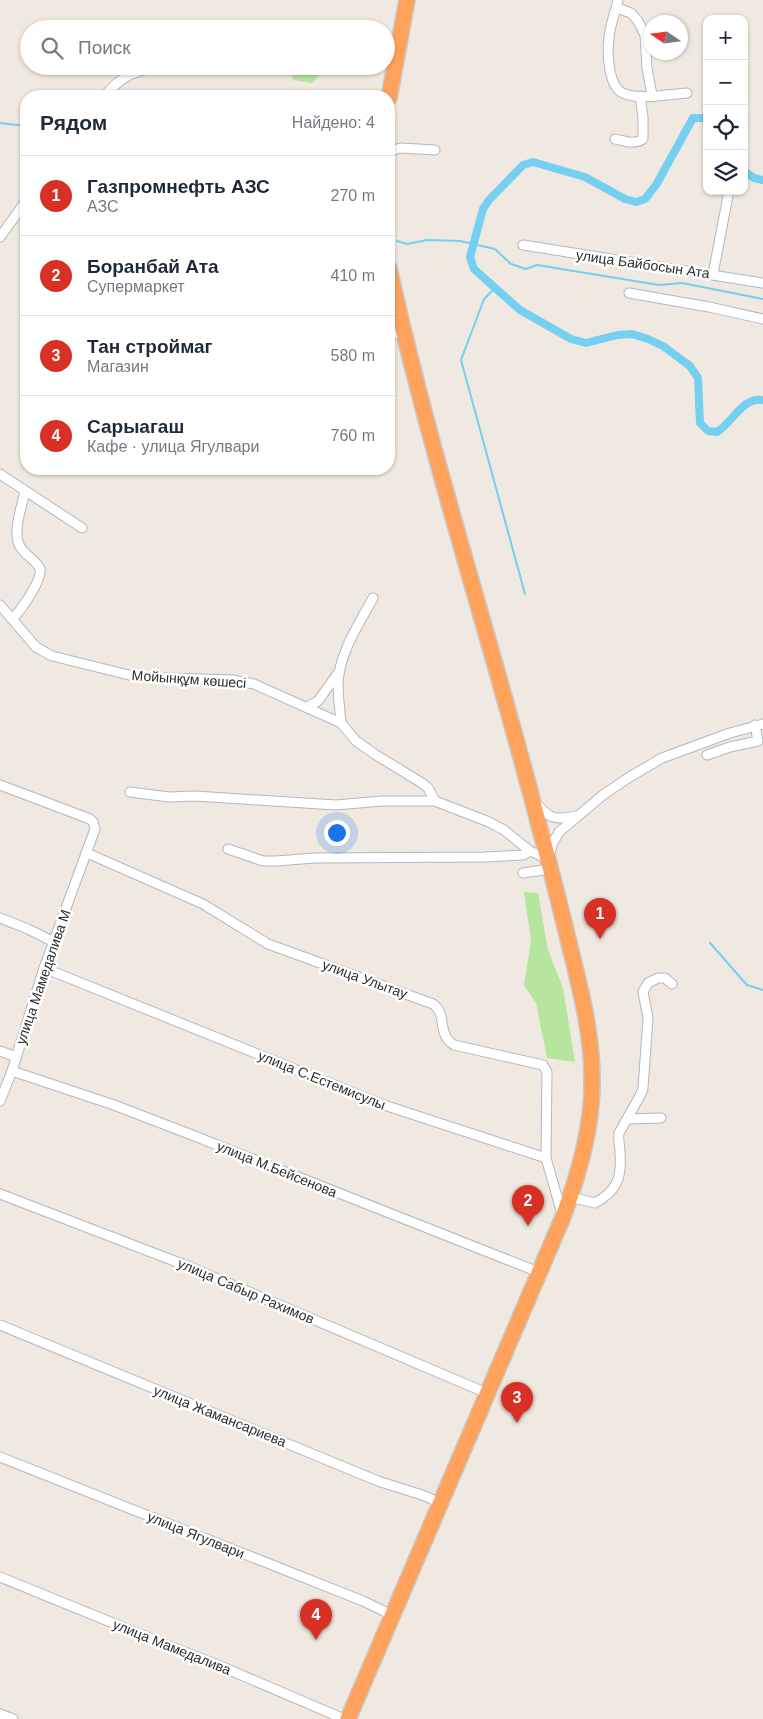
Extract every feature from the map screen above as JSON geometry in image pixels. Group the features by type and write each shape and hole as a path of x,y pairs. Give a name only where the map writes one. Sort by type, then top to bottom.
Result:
{"highway":[{"path":"395,45 406,0"},
{"path":"389,90 390,75"},
{"path":"348,1719 564,1217 580,1166 589,1121 592,1080 591,1048 584,1001 532,799 396,333"}],"street":[{"path":"652,95 647,68 645,35 638,21 631,13 617,4 609,37 611,77 616,89 625,98 687,93"},
{"path":"111,90 130,75"},
{"path":"615,140 638,142 643,139 643,117 640,96"},
{"path":"395,150 401,148 435,150"},
{"path":"713,274 728,196"},
{"path":"0,237 20,209"},
{"name":"улица Байбосын Ата","path":"523,244 763,283"},
{"path":"629,293 763,319"},
{"path":"0,474 82,528"},
{"path":"12,619 21,609 40,576 37,564 22,550 17,539 25,491"},
{"path":"307,707 318,701 340,669 354,632 373,598"},
{"name":"Мойынқұм көшесі","path":"0,605 36,646 62,660 137,677 245,681 307,707 341,723 356,741 422,783 428,788 435,801"},
{"path":"340,669 338,690 341,723"},
{"path":"549,864 553,843 559,832 578,815 628,778 662,758 759,724 758,742 730,747 707,755"},
{"name":"улица Мамедалива М","path":"0,785 93,822 95,829 44,968 12,1071 0,1101"},
{"path":"130,792 169,797 194,796 336,805 382,801 435,801 489,822 504,830 549,864"},
{"path":"532,799 553,818 567,818 578,815"},
{"path":"228,849 263,861 315,858 485,857 523,855 530,851"},
{"name":"улица Улытау","path":"86,853 203,904 268,944 433,1004 440,1013 445,1038 454,1045 543,1065 547,1072 546,1158"},
{"path":"523,873 549,864"},
{"path":"0,918 54,942"},
{"name":"улица С.Естемисулы","path":"44,968 384,1105 546,1158"},
{"path":"570,1198 595,1203 603,1202 619,1181 621,1161 619,1133 643,1088 648,1018 643,996 644,989 648,983 658,978 665,978 672,984"},
{"path":"0,1051 16,1057"},
{"name":"улица М.Бейсенова","path":"12,1071 114,1105 540,1273"},
{"path":"628,1119 661,1118"},
{"path":"546,1158 564,1217"},
{"name":"улица Сабыр Рахимов","path":"0,1194 190,1267 489,1394"},
{"name":"улица Жамансариева","path":"0,1325 378,1481 425,1496 440,1503"},
{"name":"улица Ягулвари","path":"0,1457 362,1601 392,1615"},
{"name":"улица Мамедалива","path":"0,1577 147,1638 218,1665 330,1716 344,1719"},
{"path":"0,1714 13,1719"}],"green space":[{"path":"291,75 320,75 312,83 293,80"},
{"path":"524,892 538,893 548,950 563,988 575,1062 547,1058 536,1003 524,985 531,941"}],"waterway":[{"path":"703,118 693,118 656,185 645,199 636,202 625,199 585,177 533,162 523,165 489,200 483,209 470,257 474,269 520,310 571,339 586,343 617,335 632,334 663,346 690,366 698,378 700,423 708,431 717,432 743,406 749,402 763,400"},
{"path":"0,123 20,125"},
{"path":"748,174 754,178 763,180"},
{"path":"397,241 407,244 427,240 460,241 495,249 511,264 526,269 537,265 659,285 682,283 763,299"},
{"path":"495,288 484,299 461,360 525,594"},
{"path":"710,943 747,985 763,990"}],"place":[{"name":"Газпромнефть АЗС","path":"600,939"},
{"name":"Боранбай Ата","path":"528,1226"},
{"name":"Тан строймаг","path":"517,1423"},
{"name":"Сарыагаш","path":"316,1640"}]}
